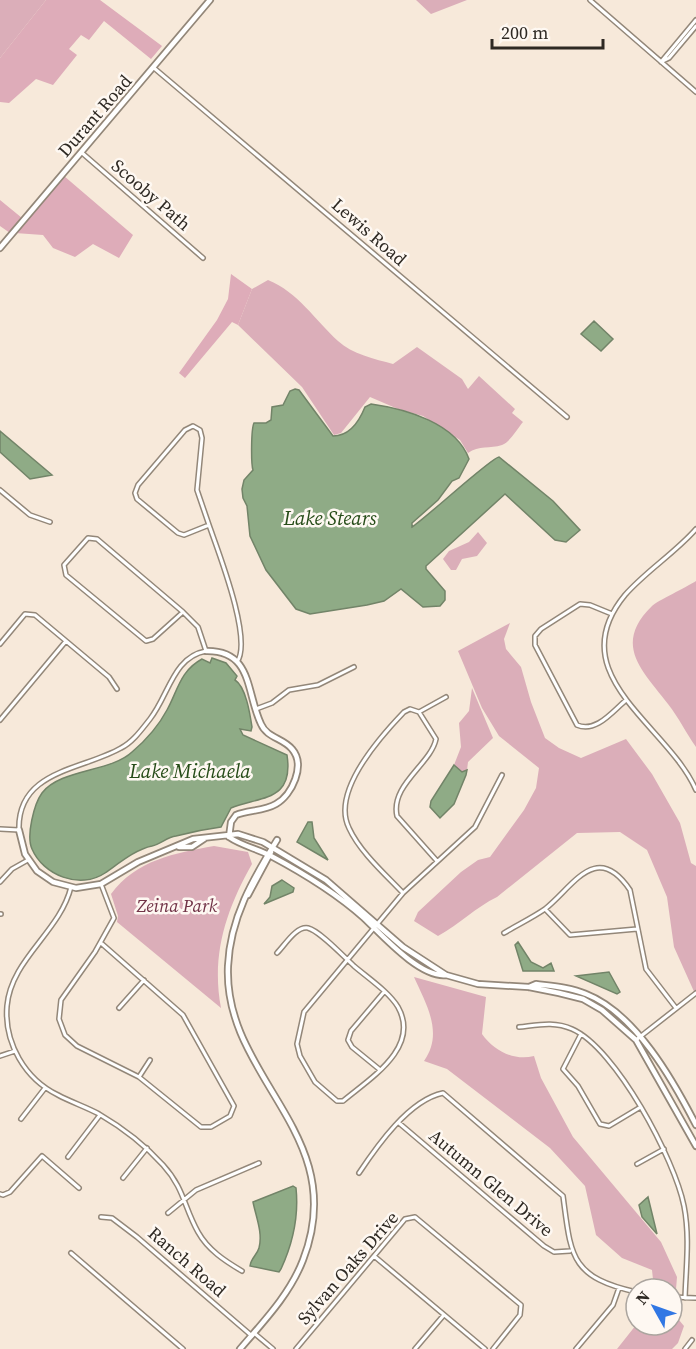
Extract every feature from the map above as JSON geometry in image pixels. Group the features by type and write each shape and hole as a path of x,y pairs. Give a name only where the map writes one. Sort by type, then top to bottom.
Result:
{"street":[{"name":"Durant Road","path":"0,248 210,0"},
{"path":"590,0 696,92"},
{"path":"661,62 696,20"},
{"path":"661,62 669,58 696,26"},
{"name":"Lewis Road","path":"154,68 567,417"},
{"name":"Scooby Path","path":"81,152 203,258"},
{"path":"209,525 184,535 178,533 138,499 135,492 138,485 184,430 193,426 200,430 202,438 197,490 209,525 238,623 242,643 242,656 237,662"},
{"path":"0,490 30,515 50,522"},
{"path":"696,529 626,594 612,614 605,640 605,655 613,684 625,701 673,751 689,773 696,790"},
{"path":"183,612 146,642 66,575 64,565 88,537 98,539 183,612 198,627 206,651"},
{"path":"612,614 590,605 579,604 541,629 535,636 535,645 577,725 584,728 593,727 625,701"},
{"path":"0,644 25,614 30,613 109,677 117,689"},
{"path":"0,720 66,640"},
{"path":"229,837 235,816 278,803 285,795 298,770 295,752 266,731 256,709 245,673 237,662 226,654 206,651 190,656 179,666 160,705 128,744 90,763 55,773 34,788 21,811 19,830 28,860 45,877 71,887 101,884 138,861 179,847 193,839 204,839 229,837 243,835 273,847 329,882 375,925"},
{"path":"256,709 272,704 289,690 318,685 354,667"},
{"path":"419,712 446,696"},
{"path":"403,893 348,828 344,810 346,795 375,742 404,712 410,709 419,712 436,740 434,750 409,777 395,807 397,816 437,861"},
{"path":"277,953 298,930 308,928 346,959 398,1006 403,1023 402,1042 395,1055 343,1101 337,1101 315,1082 300,1056 297,1044 304,1012 346,959 403,893 475,827 502,775"},
{"path":"0,829 19,830"},
{"path":"229,837 268,854 351,908 446,975 478,984 529,987 583,999 638,1038 696,1125"},
{"path":"240,1349 283,1297 298,1273 310,1239 314,1201 310,1170 301,1139 247,1048 233,1013 228,967 231,941 239,912 277,840"},
{"path":"0,882 12,869 28,860"},
{"path":"504,933 545,909 578,876 594,868 606,869 623,879 630,890 646,969 675,1008"},
{"path":"101,884 114,918 101,943 61,1000 60,1025 73,1043 139,1077 201,1127 212,1127 234,1111 190,1023 177,1008 101,943"},
{"path":"71,887 57,916 12,983 7,1007 7,1026 15,1051 28,1073 45,1088 100,1115 147,1148 172,1176 185,1197 192,1219 207,1245 242,1271"},
{"path":"545,909 570,935 637,929"},
{"path":"119,1008 144,980"},
{"path":"379,1069 352,1047 348,1040 351,1031 384,992"},
{"path":"638,1038 696,993"},
{"path":"519,1027 550,1023 582,1034 605,1053 664,1149 675,1174 684,1209 688,1238 685,1298 696,1298"},
{"path":"0,1026 7,1026"},
{"path":"582,1034 563,1069 578,1086 600,1124 609,1126 639,1108"},
{"path":"638,1038 696,1146"},
{"path":"0,1056 15,1051"},
{"path":"139,1077 150,1060"},
{"path":"21,1119 45,1088"},
{"path":"359,1173 382,1138 430,1096 443,1094 562,1196 570,1251 579,1266 589,1275 624,1289"},
{"path":"68,1157 100,1115"},
{"name":"Autumn Glen Drive","path":"399,1123 544,1246 554,1252 570,1251"},
{"path":"123,1178 147,1148"},
{"path":"637,1164 664,1149"},
{"path":"0,1194 6,1194 42,1156 79,1188"},
{"path":"168,1214 185,1197 259,1163"},
{"name":"Sylvan Oaks Drive","path":"296,1349 405,1219 415,1217 521,1305 520,1315 493,1349"},
{"name":"Ranch Road","path":"101,1218 112,1218 137,1237 273,1349"},
{"path":"71,1253 183,1349"},
{"path":"374,1256 485,1349"},
{"path":"576,1349 613,1305 620,1288"},
{"path":"416,1349 443,1315"},
{"path":"685,1349 692,1340"}],"green space":[{"path":"0,0 46,0 0,58"},
{"path":"416,0 467,0 431,14"},
{"path":"268,280 279,285 297,299 344,346 364,356 393,364 417,347 462,379 468,389 479,376 515,409 512,413 523,422 505,443 468,453 460,440 423,416 398,409 370,397 341,433 334,435 302,387 238,325 252,289"},
{"path":"478,532 487,543 477,556 462,559 456,570 451,570 443,559 449,551 469,542"},
{"path":"696,581 696,747 672,709 641,669 633,645 634,633 640,620 652,606"},
{"path":"510,623 504,639 506,649 521,667 545,738 559,748 581,758 626,739 652,774 680,823 691,863 696,866 696,996 674,947 667,897 647,850 620,832 577,833 497,897 438,936 414,921 418,912 461,872 478,860 490,857 524,810 536,788 539,768 499,736 482,708 458,651"},
{"path":"472,688 493,738 468,762 467,770 462,772 454,765 461,747 459,723 469,711"},
{"name":"Zeina Park","path":"214,846 248,852 252,864 235,898 223,933 218,970 221,1008 117,922 118,916 111,894 121,882 144,866 171,855"},
{"path":"414,977 486,997 482,1034 498,1050 512,1056 534,1056 541,1078 573,1137 661,1242 677,1277 653,1277 652,1270 622,1258 596,1235 585,1186 550,1148 447,1069 424,1061 433,1040 428,1008"},
{"path":"626,1337 680,1337 672,1349 617,1349"}],"shaded area":[{"path":"46,0 100,0 162,46 151,59 104,21 89,40 81,35 69,49 77,55 53,85 36,79 9,103 0,102 0,58"},
{"path":"64,176 133,235 119,258 93,244 75,257 53,248 43,235 15,233"},
{"path":"0,200 22,218 10,233 0,226"},
{"path":"231,274 252,289 238,325 232,322 185,378 179,373 217,320 228,299"}],"water":[{"path":"594,321 613,339 601,351 581,334"},
{"name":"Lake Stears","path":"299,390 333,436 349,431 360,418 365,407 371,404 414,414 442,427 453,436 469,459 459,478 452,481 438,500 412,523 412,527 499,457 553,501 580,530 566,542 555,540 505,494 426,566 426,569 445,591 445,600 440,606 423,607 401,589 384,601 367,605 310,614 296,609 266,570 250,536 247,506 242,489 244,480 253,470 252,432 254,423 266,423 271,420 272,407 283,405 290,391"},
{"path":"0,431 52,475 30,479 0,452"},
{"name":"Lake Michaela","path":"212,658 226,663 237,676 235,680 245,695 252,727 251,731 240,729 243,735 287,755 288,770 286,781 281,789 264,798 231,808 221,827 170,838 134,853 95,878 74,880 53,873 37,858 30,843 30,828 42,793 61,779 123,759 132,752 160,721 189,669 202,659 210,663"},
{"path":"454,765 462,772 467,770 466,775 454,804 440,818 430,807 431,801"},
{"path":"308,822 312,822 314,838 328,860 297,842"},
{"path":"282,880 294,888 293,892 264,904 270,897 272,886"},
{"path":"518,942 531,962 543,968 551,963 554,971 523,971 515,945"},
{"path":"609,972 620,992 617,994 576,976"},
{"path":"293,1186 296,1188 297,1199 296,1220 292,1240 281,1269 279,1272 250,1266 260,1242 260,1231 253,1202"},
{"path":"648,1197 657,1234 642,1217 639,1205"}]}
